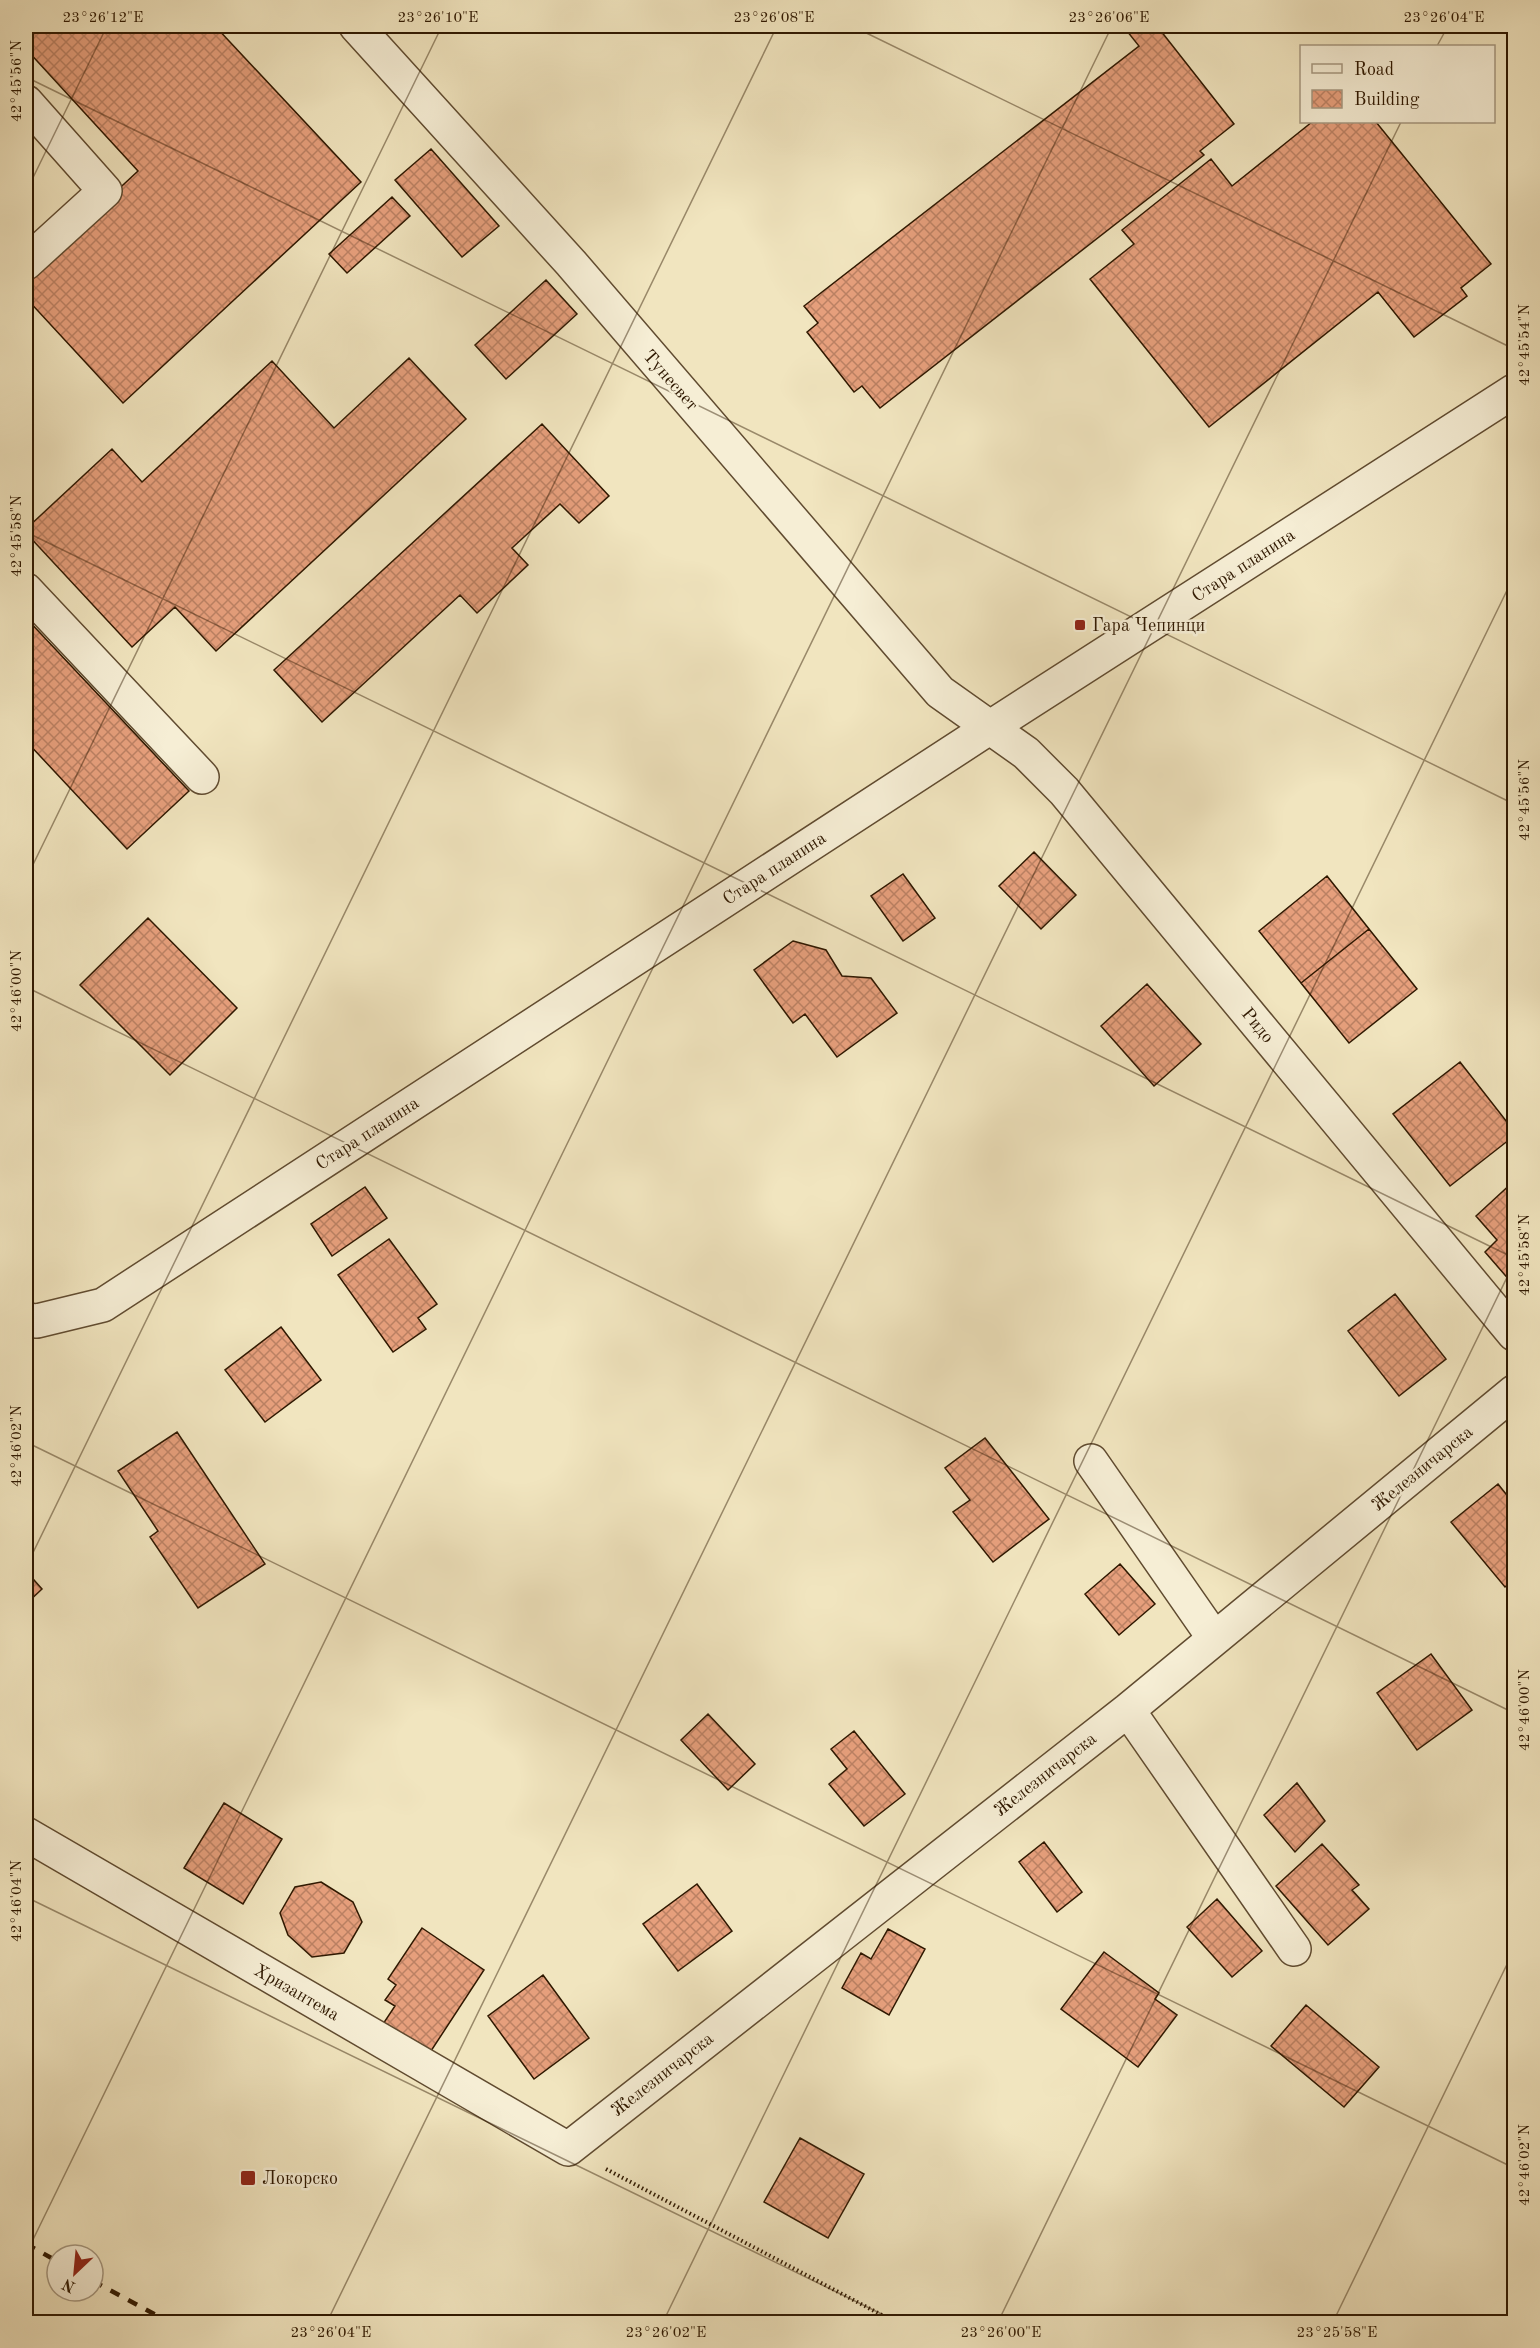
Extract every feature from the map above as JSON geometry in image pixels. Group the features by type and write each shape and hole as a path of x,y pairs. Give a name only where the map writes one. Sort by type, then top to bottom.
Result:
{"street":[{"name":"Тунесвет","path":"356,26 571,263 940,692 990,728"},
{"path":"26,102 105,191 26,263"},
{"name":"Стара планина","path":"26,1320 37,1321 103,1305 990,728 1515,391"},
{"path":"26,590 202,777"},
{"name":"Ридо","path":"990,728 1026,753 1064,790 1515,1334"},
{"name":"Железничарска","path":"568,2149 1128,1710 1515,1392"},
{"path":"1090,1461 1214,1638"},
{"path":"1128,1710 1294,1949"},
{"name":"Хризантема","path":"26,1834 568,2149"}],"path":[{"path":"568,2149 894,2322"}],"building":[{"path":"26,26 215,26 361,182 123,403 26,298 26,275 138,171 26,49"},
{"path":"1123,26 1157,26 1234,124 1200,151 1204,155 880,408 862,386 854,392 807,332 818,323 804,306 1139,46"},
{"path":"1311,123 1377,123 1491,264 1461,288 1467,296 1414,337 1378,292 1209,427 1090,279 1134,244 1122,230 1211,159 1232,186"},
{"path":"431,149 499,226 462,257 395,180"},
{"path":"392,197 410,216 347,273 329,254"},
{"path":"546,280 577,314 506,379 475,345"},
{"path":"409,358 466,419 216,651 175,607 132,647 26,533 26,529 112,449 142,482 272,361 334,428"},
{"path":"542,424 609,496 579,523 560,504 512,548 528,565 477,613 460,595 322,722 274,670"},
{"path":"26,618 189,791 127,849 26,741"},
{"path":"1034,852 1076,895 1041,929 999,886"},
{"path":"903,874 935,918 903,941 871,896"},
{"path":"1327,876 1369,929 1301,983 1259,931"},
{"path":"148,918 237,1008 170,1075 80,985"},
{"path":"1369,929 1417,989 1349,1043 1301,983"},
{"path":"793,941 826,950 842,976 871,978 897,1013 837,1057 805,1014 793,1023 754,970"},
{"path":"1147,984 1201,1044 1154,1086 1101,1026"},
{"path":"1460,1062 1514,1131 1514,1136 1450,1186 1393,1114"},
{"path":"1514,1181 1514,1280 1511,1282 1485,1252 1497,1240 1476,1216"},
{"path":"365,1187 387,1218 332,1256 311,1224"},
{"path":"389,1239 437,1304 418,1318 426,1329 393,1352 338,1275"},
{"path":"1395,1294 1446,1359 1399,1396 1348,1331"},
{"path":"281,1327 321,1380 265,1422 225,1370"},
{"path":"177,1432 265,1564 198,1608 150,1537 158,1531 118,1471"},
{"path":"985,1438 1049,1519 993,1562 953,1512 970,1500 945,1468"},
{"path":"1498,1484 1514,1504 1514,1579 1505,1587 1451,1522"},
{"path":"1120,1564 1155,1604 1119,1635 1085,1594"},
{"path":"26,1571 42,1589 26,1604"},
{"path":"1431,1654 1472,1710 1417,1750 1377,1693"},
{"path":"708,1714 755,1764 728,1790 681,1740"},
{"path":"854,1731 905,1794 864,1826 829,1784 847,1769 831,1749"},
{"path":"1297,1783 1325,1821 1295,1852 1264,1815"},
{"path":"224,1803 282,1839 243,1904 184,1868"},
{"path":"1044,1842 1082,1892 1057,1912 1019,1862"},
{"path":"1322,1844 1359,1885 1352,1890 1369,1909 1328,1945 1276,1886"},
{"path":"321,1882 353,1902 362,1922 344,1953 312,1957 288,1935 280,1913 295,1887"},
{"path":"697,1884 732,1931 678,1971 643,1924"},
{"path":"1217,1899 1262,1951 1232,1977 1187,1927"},
{"path":"422,1928 484,1970 429,2054 383,2024 395,2006 385,2000 396,1985 388,1979"},
{"path":"888,1929 925,1949 889,2015 842,1988 861,1953 871,1959"},
{"path":"1104,1952 1159,1993 1155,1999 1177,2015 1138,2067 1061,2009"},
{"path":"543,1975 589,2038 534,2079 488,2016"},
{"path":"1306,2005 1379,2067 1344,2107 1271,2046"},
{"path":"800,2138 864,2174 828,2238 764,2202"}],"railway":[{"path":"26,2244 45,2254"},
{"path":"105,2287 169,2322"}],"place":[{"name":"Гара Чепинци","path":"1080,625"},
{"name":"Локорско","path":"248,2178"}]}
